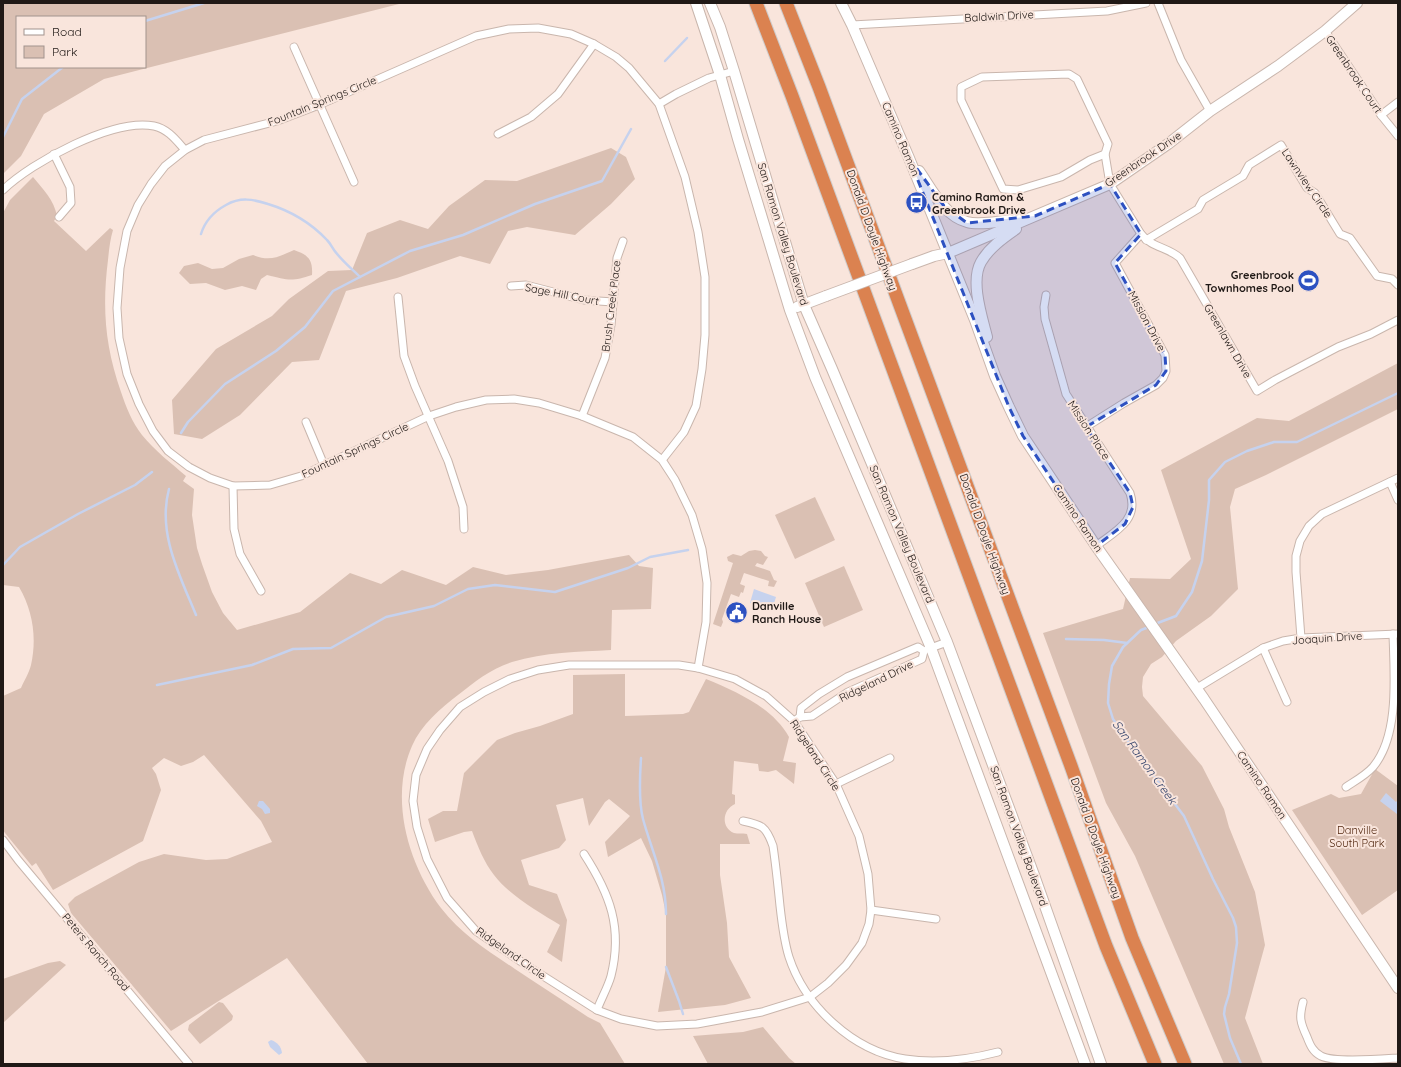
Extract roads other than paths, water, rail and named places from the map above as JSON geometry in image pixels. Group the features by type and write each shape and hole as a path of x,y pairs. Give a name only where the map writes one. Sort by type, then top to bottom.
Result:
{"highway":[{"path":"756,3 806,133 1103,939 1155,1064"},
{"name":"Donald D Doyle Highway","path":"786,3 814,73 1065,751 1132,938 1185,1064"}],"main road":[{"name":"San Ramon Valley Boulevard","path":"696,3 720,75 790,310 815,377 928,650 1085,1064"},
{"name":"San Ramon Valley Boulevard","path":"710,3 720,27 734,71 804,305 947,642 1031,868 1101,1064"},
{"name":"Camino Ramon","path":"841,3 852,25 909,158 1008,407 1023,436 1096,546 1197,688 1398,988"},
{"name":"Greenbrook Drive","path":"790,310 934,256 948,253 1110,184 1168,144 1210,111 1278,66 1325,31 1357,3"},
{"path":"909,158 944,206 958,218 967,223 980,223 1035,216"},
{"path":"996,376 977,294 977,278 980,263 990,250 1005,236 1035,216"}],"street":[{"name":"Baldwin Drive","path":"852,25 1107,12 1146,3"},
{"path":"1158,3 1181,60 1210,111"},
{"name":"Fountain Springs Circle","path":"662,460 684,432 696,406 702,369 705,335 705,285 698,232 685,177 659,104 629,68 616,57 594,44 571,34 538,28 509,29 476,36 277,121 204,140 184,150 165,166 151,184 138,205 127,232 120,268 117,308 119,338 127,374 139,404 153,431 168,451 189,467 210,478 233,486 270,485 301,476 429,416 456,407 486,400 514,399 539,403 582,416 633,437 662,460 676,480 692,515 702,549 707,583 706,622 698,668"},
{"name":"Greenbrook Court","path":"1325,31 1381,115 1398,136"},
{"path":"498,134 531,117 558,94 594,44"},
{"path":"294,48 354,182"},
{"path":"659,104 709,78 734,71"},
{"path":"1105,154 1090,160 1061,177 1018,190 1003,188 961,100 961,87 982,77 1069,74 1077,79 1108,144 1105,154 1110,184 1143,237"},
{"path":"1381,115 1398,102"},
{"path":"3,190 13,180 54,154 81,141 112,131 139,125 156,126 171,134 184,150"},
{"name":"Lawnview Circle","path":"1143,237 1198,209 1203,200 1243,176 1249,165 1281,145 1308,188 1316,193 1340,234 1350,238 1377,276 1392,279 1398,285"},
{"path":"54,154 70,190 71,203 59,217"},
{"name":"Greenlawn Drive","path":"1143,237 1159,248 1174,252 1180,258 1257,391 1338,347 1371,334 1398,320"},
{"name":"Mission Drive","path":"1086,427 1156,385 1163,378 1166,371 1165,355 1115,263 1143,237"},
{"name":"Brush Creek Place","path":"582,416 605,358 611,325 617,258 623,241"},
{"name":"Sage Hill Court","path":"511,286 526,285 584,300 613,302"},
{"name":"Mission Place","path":"1046,295 1044,307 1045,319 1066,394 1130,493 1133,507 1125,524 1096,546"},
{"path":"398,297 404,356 415,386 448,461 463,508 464,529"},
{"path":"306,422 324,465"},
{"path":"1300,638 1296,556 1300,541 1309,526 1322,514 1398,478"},
{"path":"1390,482 1398,500"},
{"path":"233,486 234,529 240,554 261,591"},
{"path":"1346,787 1372,768 1382,755 1395,696 1396,634"},
{"name":"Joaquin Drive","path":"1197,688 1264,648 1283,641 1300,638 1396,634"},
{"name":"Ridgeland Drive","path":"797,719 812,716 848,692 922,659 928,650 947,642"},
{"name":"Ridgeland Drive","path":"797,719 802,708 818,694 847,677 918,647 928,650"},
{"path":"1264,648 1287,702"},
{"name":"Ridgeland Circle","path":"569,665 679,665 698,668 735,679 766,696 797,719 836,784 859,836 868,874 871,910 869,924 862,943 846,965 828,983 810,997 762,1012 690,1024 657,1026 621,1019 597,1010 476,931 447,898 427,859 417,828 413,801 416,775 427,749 440,730 460,707 484,692 510,679 538,670 569,665"},
{"path":"836,784 890,758"},
{"path":"743,821 760,824 769,835 773,846 784,936 789,958 798,978 810,997 825,1016 849,1036 874,1050 904,1059 930,1061 959,1060 998,1052"},
{"name":"Peters Ranch Road","path":"3,840 18,860 189,1064"},
{"path":"584,854 597,875 608,898 615,929 615,954 611,977 597,1010"},
{"path":"871,910 936,919"},
{"path":"1304,1002 1300,1015 1301,1023 1311,1047 1322,1056 1343,1060 1398,1058"}],"water":[{"name":"Greenbrook Townhomes Pool","path":"1309,270 1318,287 1310,292 1300,275"},
{"path":"754,589 776,597 772,610 750,603"},
{"path":"1386,793 1396,802 1398,800 1397,814 1380,801"},
{"path":"259,801 263,801 270,809 270,813 265,814 262,809 257,806"},
{"path":"271,1040 281,1048 282,1053 279,1055 270,1047 268,1042"}],"waterway":[{"path":"146,21 204,3"},
{"path":"665,61 687,38"},
{"path":"3,137 22,99 62,68"},
{"path":"181,433 188,422 225,384 276,351 305,327 333,291 410,251 463,235 535,204 602,181 631,129"},
{"path":"201,234 211,217 218,210 231,202 241,200 262,202 292,214 314,228 327,240 340,257 360,277"},
{"name":"San Ramon Creek","path":"1155,624 1176,616 1192,592 1202,561 1209,500 1209,480 1225,462 1247,451 1274,442 1297,442 1398,393"},
{"path":"3,565 20,547 78,514 135,485 152,472"},
{"path":"169,489 166,505 168,538 177,570 196,615"},
{"path":"157,685 252,665 293,649 331,648 386,617 434,606 468,589 495,585 555,592 628,568 650,557 688,550"},
{"name":"San Ramon Creek","path":"1149,627 1141,630 1123,647 1112,666 1108,703 1113,719 1132,747 1184,816 1233,918 1236,927 1237,943 1229,994 1224,1014 1230,1038 1241,1064"},
{"path":"1066,639 1104,640 1127,643"},
{"path":"641,758 640,788 642,813 664,889 666,914"},
{"path":"666,967 683,1014"}],"place":[{"name":"Camino Ramon & Greenbrook Drive","path":"916,203"},
{"name":"Greenbrook Townhomes Pool","path":"1309,281"},
{"name":"Danville Ranch House","path":"737,612"}],"park label":[{"name":"Danville South Park","path":"1357,836"}]}
